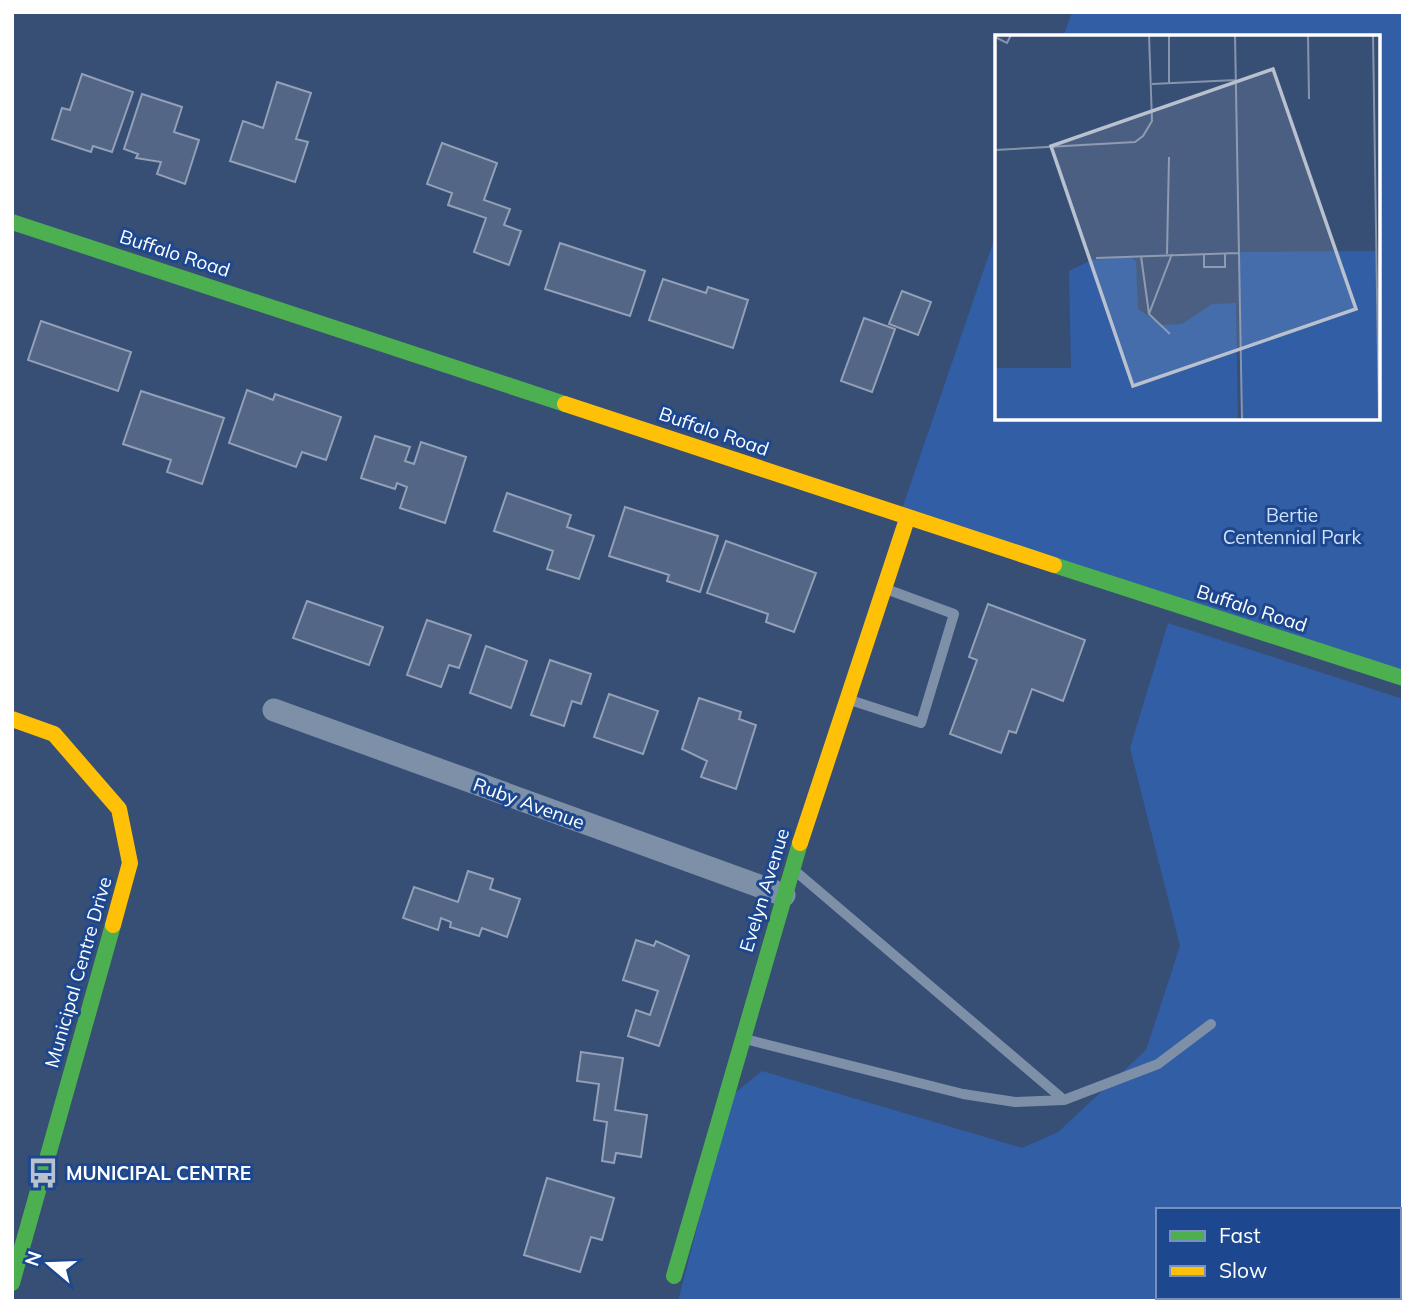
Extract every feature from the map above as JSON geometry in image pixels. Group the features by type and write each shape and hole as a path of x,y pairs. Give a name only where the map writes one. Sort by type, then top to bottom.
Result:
{"street":[{"name":"Buffalo Road","path":"12,222 501,382 907,519 1403,678"},
{"name":"Evelyn Avenue","path":"674,1276 792,868 907,519"},
{"name":"Ruby Avenue","path":"274,710 784,895"},
{"name":"Municipal Centre Drive","path":"12,719 54,734 118,808 130,863 12,1283"}],"lane":[{"path":"848,699 920,723 954,614 884,588"},
{"path":"792,868 1064,1100"},
{"path":"742,1039 963,1094 1015,1102 1064,1100 1158,1064 1211,1024"}],"green space":[{"name":"Bertie Centennial Park","path":"1072,12 1403,12 1403,677 901,512 995,237 995,420 1380,420 1380,35 1064,35"},
{"path":"1168,623 1403,699 1403,1301 678,1301 731,1096 762,1071 1022,1148 1058,1132 1146,1050 1180,946 1130,748"}],"building":[{"path":"82,74 133,92 112,152 93,146 91,152 52,139 62,108 70,110"},
{"path":"277,82 311,93 296,139 308,142 295,182 230,161 243,121 263,128"},
{"path":"142,94 182,107 174,132 199,140 185,184 157,174 161,162 136,158 138,154 124,149"},
{"path":"442,143 497,163 484,200 510,209 504,225 521,231 509,265 474,252 486,218 448,205 452,193 427,184"},
{"path":"560,243 645,271 630,316 545,289"},
{"path":"663,279 706,293 708,287 748,300 733,348 649,320"},
{"path":"902,291 931,302 918,335 889,324"},
{"path":"864,318 895,329 872,392 841,381"},
{"path":"41,321 131,352 118,391 28,360"},
{"path":"247,390 273,400 275,394 341,417 326,460 302,452 296,467 229,443"},
{"path":"141,391 224,418 202,484 167,472 171,460 123,444"},
{"path":"375,436 410,447 405,461 414,464 421,442 466,457 445,523 400,508 407,487 397,483 395,489 361,478"},
{"path":"507,493 571,515 567,527 594,536 579,579 547,569 553,551 494,531"},
{"path":"625,507 718,536 700,592 667,581 669,575 609,556"},
{"path":"726,541 816,573 794,632 766,622 768,614 707,593"},
{"path":"307,601 383,627 369,665 293,638"},
{"path":"988,604 1085,640 1063,701 1032,689 1016,733 1009,731 1001,753 950,734 977,660 969,657"},
{"path":"427,620 471,635 459,668 449,665 441,687 407,675"},
{"path":"486,646 527,661 511,708 470,693"},
{"path":"550,660 591,674 581,704 572,701 564,726 531,715"},
{"path":"609,694 658,711 643,754 594,737"},
{"path":"699,698 741,712 739,719 756,725 736,789 701,777 707,761 682,749"},
{"path":"468,871 493,879 490,889 520,899 507,937 482,928 479,936 450,927 451,922 441,918 438,930 403,918 414,887 458,902"},
{"path":"636,940 654,946 656,941 689,956 659,1046 628,1036 636,1010 650,1015 658,991 623,980"},
{"path":"581,1052 623,1058 615,1110 647,1115 641,1157 616,1153 614,1163 602,1161 607,1122 594,1120 599,1084 577,1081"},
{"path":"547,1178 614,1198 602,1240 591,1237 580,1272 524,1255"}],"traffic: fast":[{"path":"12,222 565,404"},
{"path":"1054,565 1403,678"},
{"path":"674,1276 800,843"},
{"path":"12,1283 113,925"}],"traffic: slow":[{"path":"565,404 1054,565"},
{"path":"800,843 907,519"},
{"path":"12,719 54,734 119,809 130,863 113,925"}],"place":[{"name":"MUNICIPAL CENTRE","path":"43,1173"}]}
